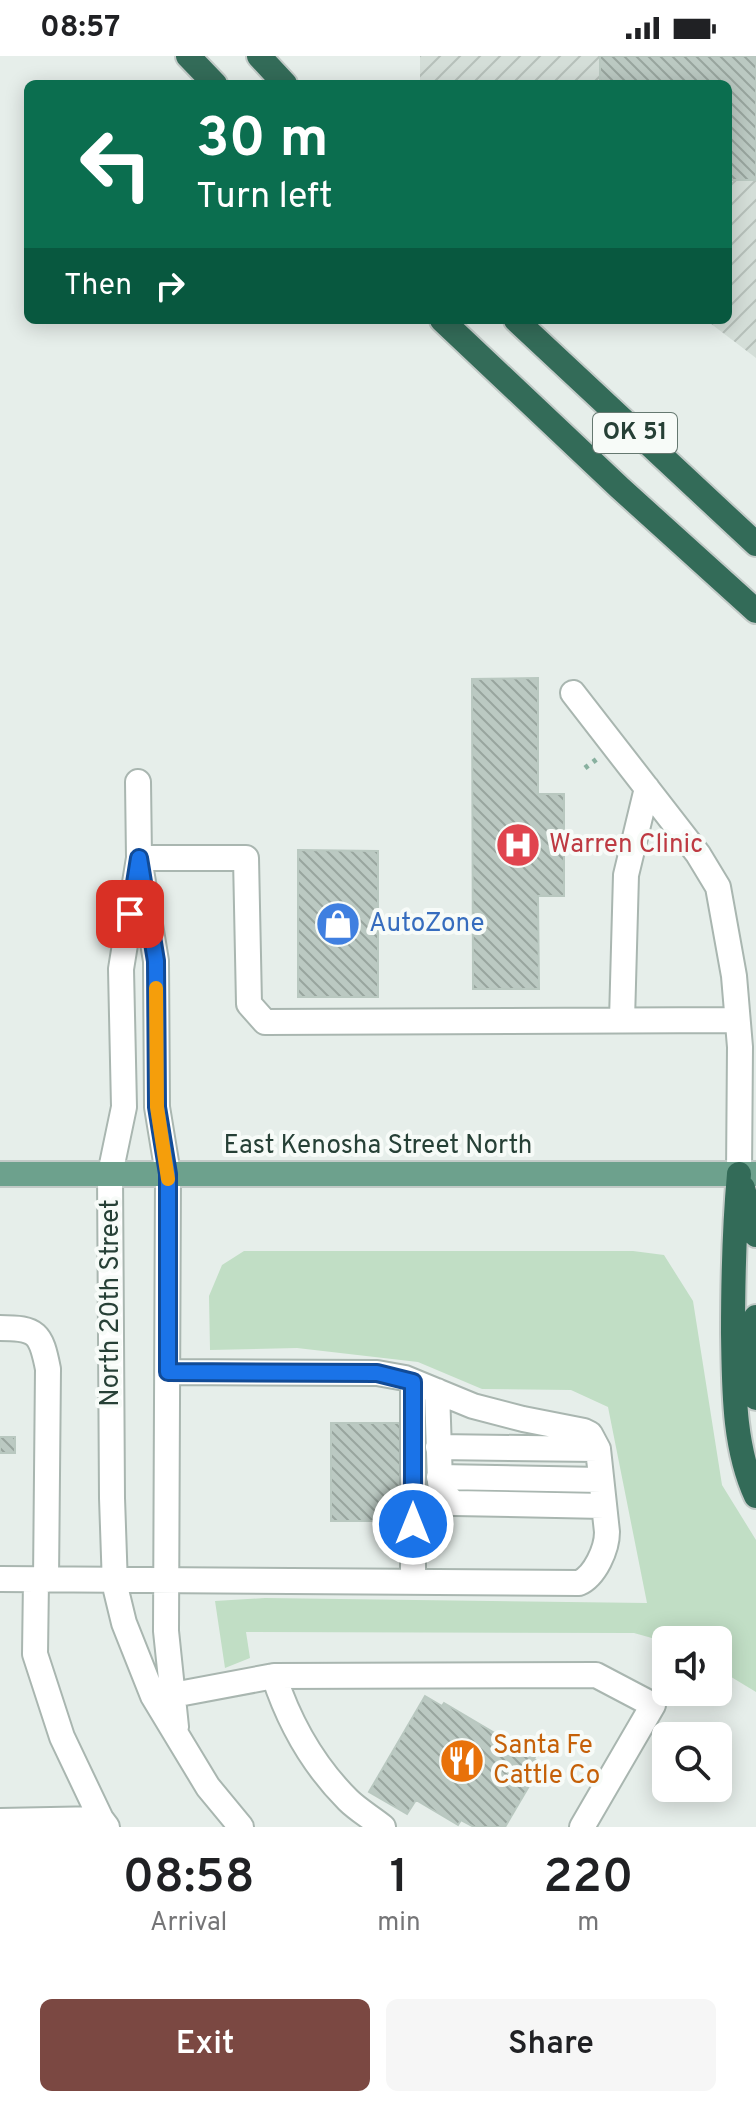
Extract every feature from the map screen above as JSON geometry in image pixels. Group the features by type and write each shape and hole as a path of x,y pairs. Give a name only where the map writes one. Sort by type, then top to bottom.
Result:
{"highway":[{"path":"188,56 211,80"},
{"path":"259,56 281,80"},
{"name":"OK 51","path":"446,324 585,456 756,611"},
{"name":"OK 51","path":"520,324 756,544"},
{"path":"748,1174 756,1235"},
{"path":"748,1174 733,1241 734,1379 742,1453 756,1496"},
{"path":"756,1317 756,1398"}],"main road":[{"name":"East Kenosha Street North","path":"0,1174 748,1174"}],"street":[{"path":"573,693 710,871 718,887 734,976 748,1174"},
{"name":"North 20th Street","path":"138,782 139,858 156,961 157,1107 168,1174 166,1631 177,1738"},
{"path":"622,1020 626,875 647,788"},
{"path":"139,858 246,858 249,1004 265,1022 736,1020"},
{"name":"North 20th Street","path":"139,858 121,969 124,1107 110,1174 115,1580 124,1623 153,1696 208,1787 236,1825"},
{"path":"0,1328 26,1328 36,1333 48,1369 41,1580 35,1654 62,1737 104,1823 0,1821"},
{"path":"168,1372 377,1373 413,1382 473,1406 599,1471"},
{"path":"413,1382 413,1581"},
{"path":"437,1391 440,1462 454,1503 461,1505 599,1471"},
{"path":"440,1462 599,1471"},
{"path":"0,1579 584,1581 606,1544 599,1471"},
{"path":"173,1695 274,1676 596,1675 653,1705 582,1827"},
{"path":"274,1676 287,1714 307,1749 348,1800 383,1827"}],"shaded area":[{"path":"420,56 756,56 756,358 711,324 732,324 732,80 420,80"}],"green space":[{"path":"244,1251 633,1251 664,1255 693,1301 722,1485 756,1540 756,1692 732,1677 732,1626 652,1626 652,1638 634,1633 246,1632 250,1658 225,1668 215,1601 265,1598 647,1603 608,1407 571,1390 482,1389 418,1362 297,1348 210,1350 209,1296 222,1265"}],"building":[{"path":"600,56 756,56 756,180 732,180 732,80 600,80"},
{"name":"Warren Clinic","path":"538,678 538,794 564,794 564,896 538,896 539,989 473,989 472,679"},
{"name":"AutoZone","path":"298,850 378,851 378,997 298,997"},
{"path":"331,1423 401,1423 401,1439 409,1439 409,1465 401,1465 401,1521 331,1521"},
{"path":"0,1437 15,1437 15,1453 0,1453"},
{"name":"Santa Fe Cattle Co","path":"425,1696 442,1706 444,1703 542,1764 505,1827 474,1827 461,1820 458,1825 416,1800 407,1814 369,1792"}],"slow traffic":[{"path":"156,988 157,1107 168,1179"}],"place":[{"name":"Warren Clinic","path":"518,845"},
{"name":"AutoZone","path":"338,924"},
{"name":"Santa Fe Cattle Co","path":"462,1761"}],"route":[{"path":"130,914 139,858 156,961 157,1107 168,1174 168,1372 377,1373 413,1382 413,1524"}]}
